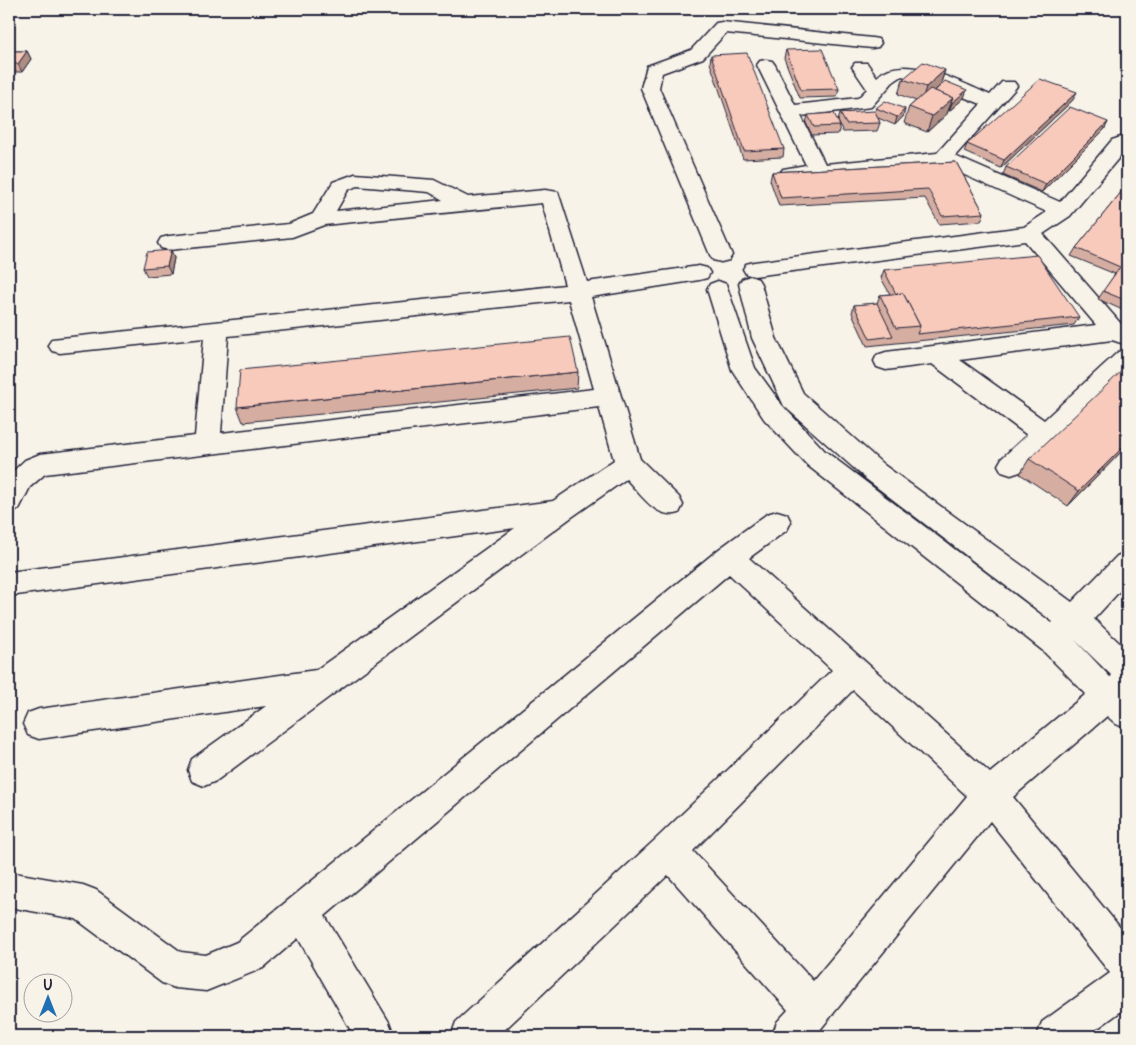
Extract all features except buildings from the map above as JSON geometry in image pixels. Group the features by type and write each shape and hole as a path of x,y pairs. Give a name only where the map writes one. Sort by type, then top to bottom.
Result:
{"street":[{"path":"721,254 650,88 653,70 697,54 722,27 872,43"},
{"path":"770,32 765,58 818,170"},
{"path":"861,66 877,90"},
{"path":"791,111 864,103 892,73 900,70 931,78 994,103"},
{"path":"943,158 1008,86"},
{"path":"60,346 579,291 709,281 738,291 752,277 1030,233 1063,211 1119,144 1127,141"},
{"path":"776,174 943,158 1063,211"},
{"path":"321,219 340,186 355,180 434,186 464,204"},
{"path":"169,242 292,230 321,219 545,196 551,197 628,464 669,504"},
{"path":"1030,233 1120,334"},
{"path":"791,1036 990,794 1121,697 1054,641 816,458 773,412 744,370 709,281 700,267 704,261 721,254 741,258 752,277 764,338 793,399 875,472 1074,620 1127,670"},
{"path":"207,445 217,328"},
{"path":"886,361 1120,334"},
{"path":"937,355 1046,435"},
{"path":"1011,465 1046,435 1127,358"},
{"path":"9,501 15,483 29,470 40,464 608,397"},
{"path":"797,438 821,423"},
{"path":"204,770 559,511 628,464"},
{"path":"9,584 559,511"},
{"path":"9,890 83,903 175,970 206,973 250,955 729,557 777,522"},
{"path":"729,557 990,794 1127,966"},
{"path":"1054,641 1127,564"},
{"path":"470,1036 669,850 853,670"},
{"path":"39,724 324,683"},
{"path":"669,850 814,1009"},
{"path":"302,911 375,1036"},
{"path":"1056,1036 1127,984"}]}
